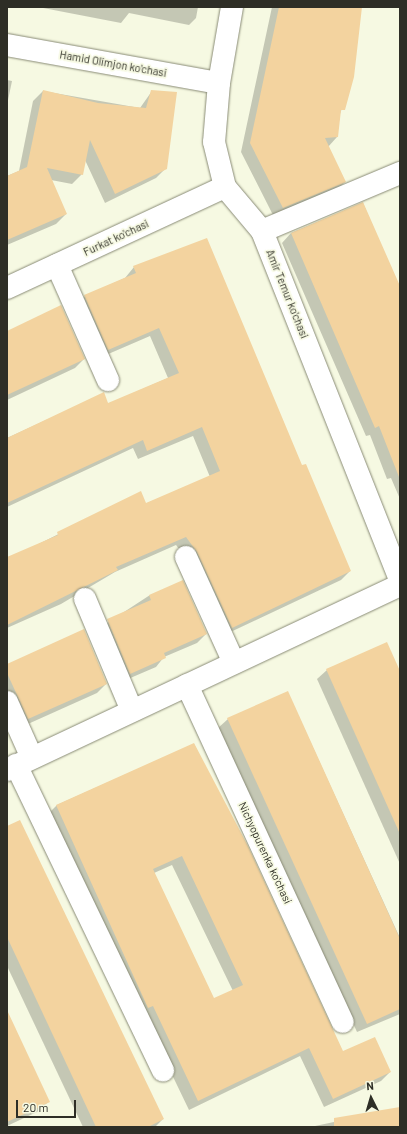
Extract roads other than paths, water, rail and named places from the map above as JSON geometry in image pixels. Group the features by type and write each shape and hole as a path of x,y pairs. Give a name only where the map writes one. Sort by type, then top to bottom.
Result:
{"street":[{"name":"Amir Temur ko'chasi","path":"232,7 219,83 214,142 225,187 262,231 400,580"},
{"name":"Hamid Olimjon ko'chasi","path":"7,45 219,83"},
{"path":"262,231 400,173"},
{"name":"Furkat ko'chasi","path":"7,288 225,187"},
{"path":"57,265 108,380"},
{"path":"186,557 234,663"},
{"path":"18,764 400,585"},
{"path":"85,599 132,711"},
{"name":"Nichyopurenka ko'chasi","path":"188,685 343,1022"},
{"path":"7,702 18,764 163,1070"}]}
